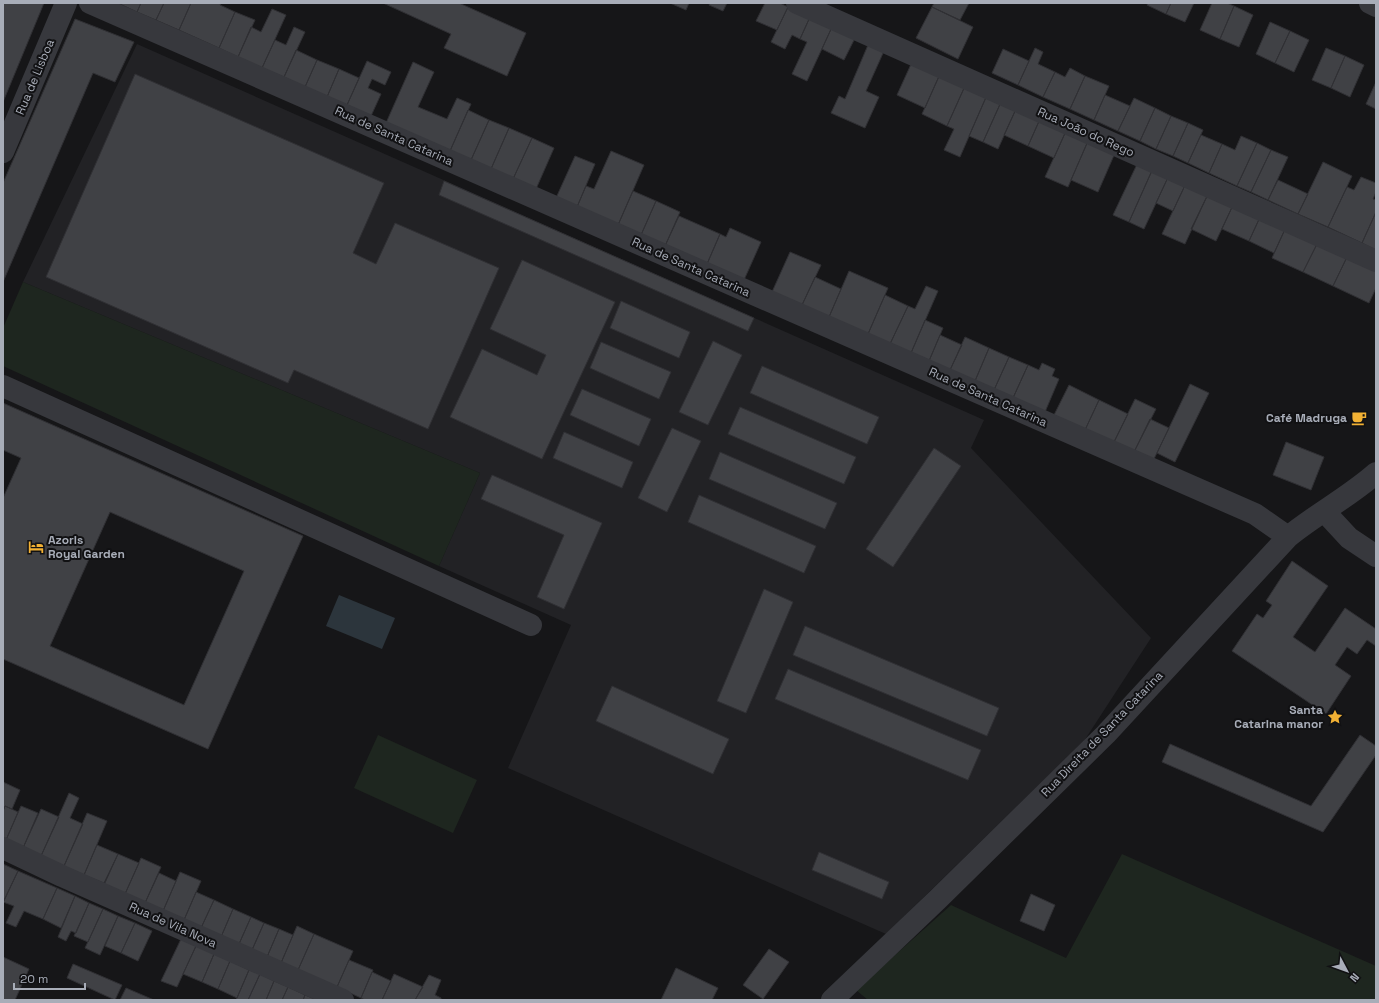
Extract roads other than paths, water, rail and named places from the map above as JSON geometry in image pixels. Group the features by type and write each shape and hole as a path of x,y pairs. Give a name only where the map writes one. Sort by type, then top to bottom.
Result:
{"street":[{"name":"Rua de Lisboa","path":"3,152 66,3"},
{"name":"Rua de Santa Catarina","path":"90,3 1255,514 1288,537"},
{"name":"Rua João do Rego","path":"797,3 1376,260"},
{"path":"1370,3 1376,6"},
{"path":"3,386 531,625"},
{"name":"Rua Direita de Santa Catarina","path":"832,1000 1106,734 1288,537 1354,491 1376,473"},
{"path":"1324,511 1349,538 1376,556"},
{"name":"Rua de Vila Nova","path":"3,848 62,876 343,1000"}],"place":[{"name":"Café Madruga","path":"1359,418"},
{"name":"Azoris Royal Garden","path":"36,547"},
{"name":"Santa Catarina manor","path":"1335,717"}]}
